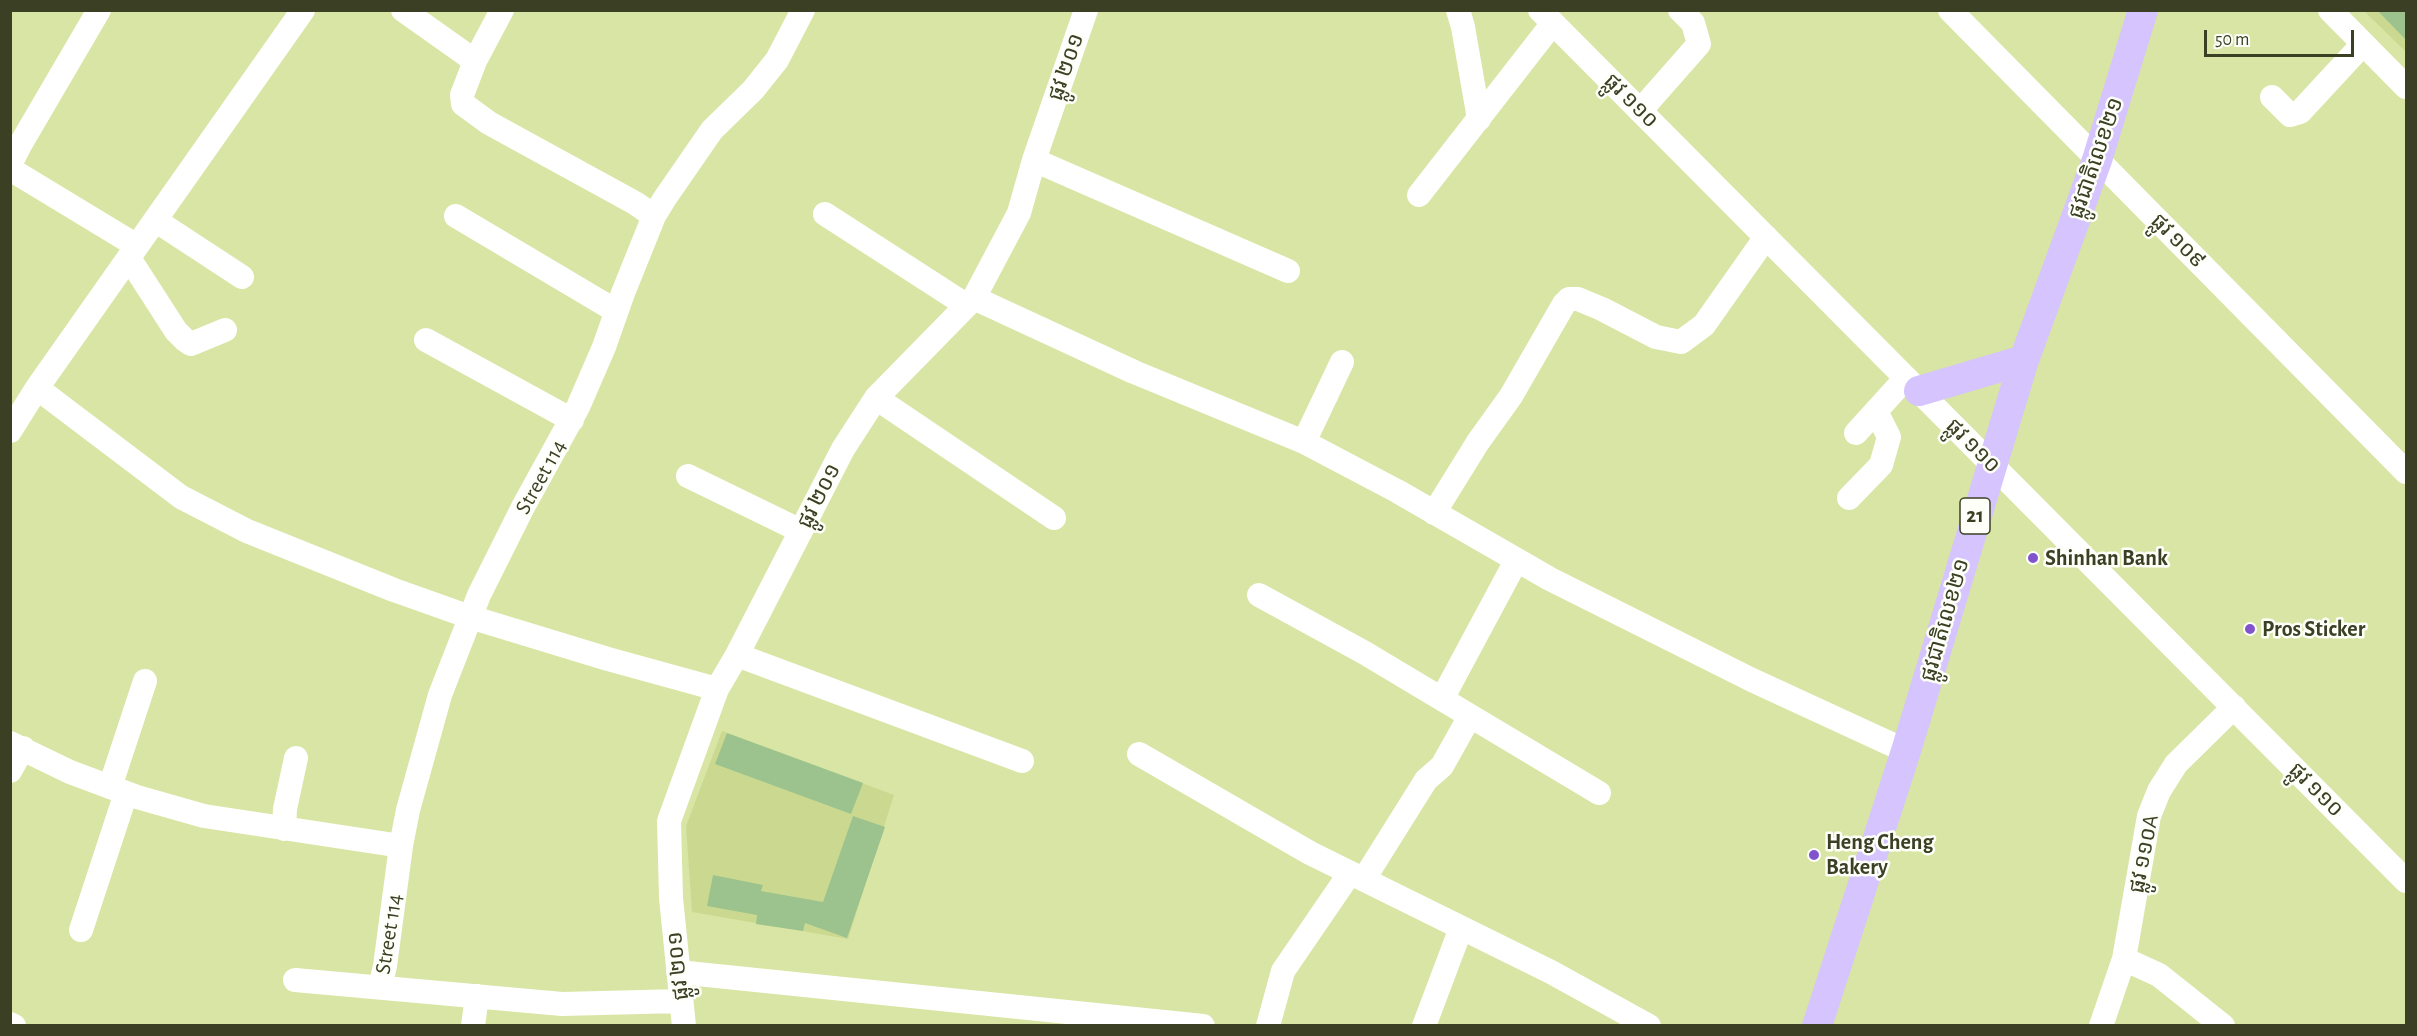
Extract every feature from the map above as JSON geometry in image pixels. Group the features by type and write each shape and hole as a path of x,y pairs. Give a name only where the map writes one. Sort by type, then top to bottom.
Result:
{"main road":[{"name":"ផ្លូវជាតិលេខ២១","path":"1817,1026 1906,751 2024,360 2097,160 2143,10"},
{"path":"1913,385 2024,360"}],"street":[{"path":"99,10 20,145 10,167 133,252 176,331 185,340 191,344 225,330"},
{"path":"10,431 37,388 303,10"},
{"path":"403,10 475,61"},
{"path":"502,10 475,61 462,95 464,104 489,123 636,203 654,216"},
{"name":"Street 114","path":"380,987 385,966 401,846 424,747 440,695 470,617 523,507 572,420 604,347 616,310 654,216 712,130 753,90 777,60 803,10"},
{"name":"ផ្លូវ ២០១","path":"684,1026 671,898 669,821 717,689 737,655 843,449 876,398 970,302 1019,213 1034,160 1086,10"},
{"path":"1458,10 1479,120"},
{"path":"1640,111 1699,44 1693,23 1680,10"},
{"name":"ផ្លូវ ១០៩","path":"1950,10 2097,160 2403,461"},
{"path":"2330,10 2406,87"},
{"path":"1419,195 1479,120 1546,17"},
{"name":"ផ្លូវ ១១០","path":"1546,17 2406,881"},
{"path":"2272,98 2290,115 2300,112 2363,44"},
{"path":"1034,160 1288,271"},
{"path":"825,214 970,302 1304,442 1397,491 1516,561 1742,675 1906,751"},
{"path":"456,216 616,310"},
{"path":"156,220 242,277"},
{"path":"1434,513 1478,441 1511,396 1569,299 1578,299 1602,309 1656,337 1681,342 1704,325 1766,237"},
{"path":"426,340 572,420"},
{"path":"1304,442 1342,362"},
{"path":"1856,432 1876,411 1913,385"},
{"path":"37,388 181,497 247,531 394,590 470,617 717,689"},
{"path":"876,398 1053,518"},
{"path":"1848,498 1881,465 1889,437 1876,411"},
{"path":"688,476 801,531"},
{"path":"1442,699 1516,561"},
{"path":"1260,595 1442,699 1599,793"},
{"path":"737,655 1022,761"},
{"path":"81,930 145,681"},
{"name":"ផ្លូវ ១១០A","path":"2101,1026 2124,959 2149,816 2159,791 2176,764 2234,707"},
{"path":"1268,1026 1283,971 1357,876 1426,780 1442,766 1470,716"},
{"path":"10,771 16,746 70,772 118,790 204,816 401,846"},
{"path":"1139,754 1357,876 1551,972 1649,1026"},
{"path":"284,829 285,809 296,758"},
{"path":"1424,1026 1461,928"},
{"path":"2124,959 2159,975 2223,1026"},
{"path":"678,972 1106,1020 1203,1026"},
{"path":"295,980 562,1004 681,1000"},
{"path":"473,1026 477,996"}],"shaded area":[{"path":"2364,11 2406,11 2406,52"},
{"path":"722,731 894,795 848,939 692,912 686,826"}],"building":[{"path":"2377,10 2406,10 2406,40"},
{"path":"727,733 863,783 851,814 715,764"},
{"path":"853,816 885,827 847,938 805,923 803,931 756,924 757,915 707,906 713,875 763,885 761,891 823,902"}],"place":[{"name":"Shinhan Bank","path":"2033,558"},
{"name":"Pros Sticker","path":"2250,629"},
{"name":"Heng Cheng Bakery","path":"1814,855"}]}
